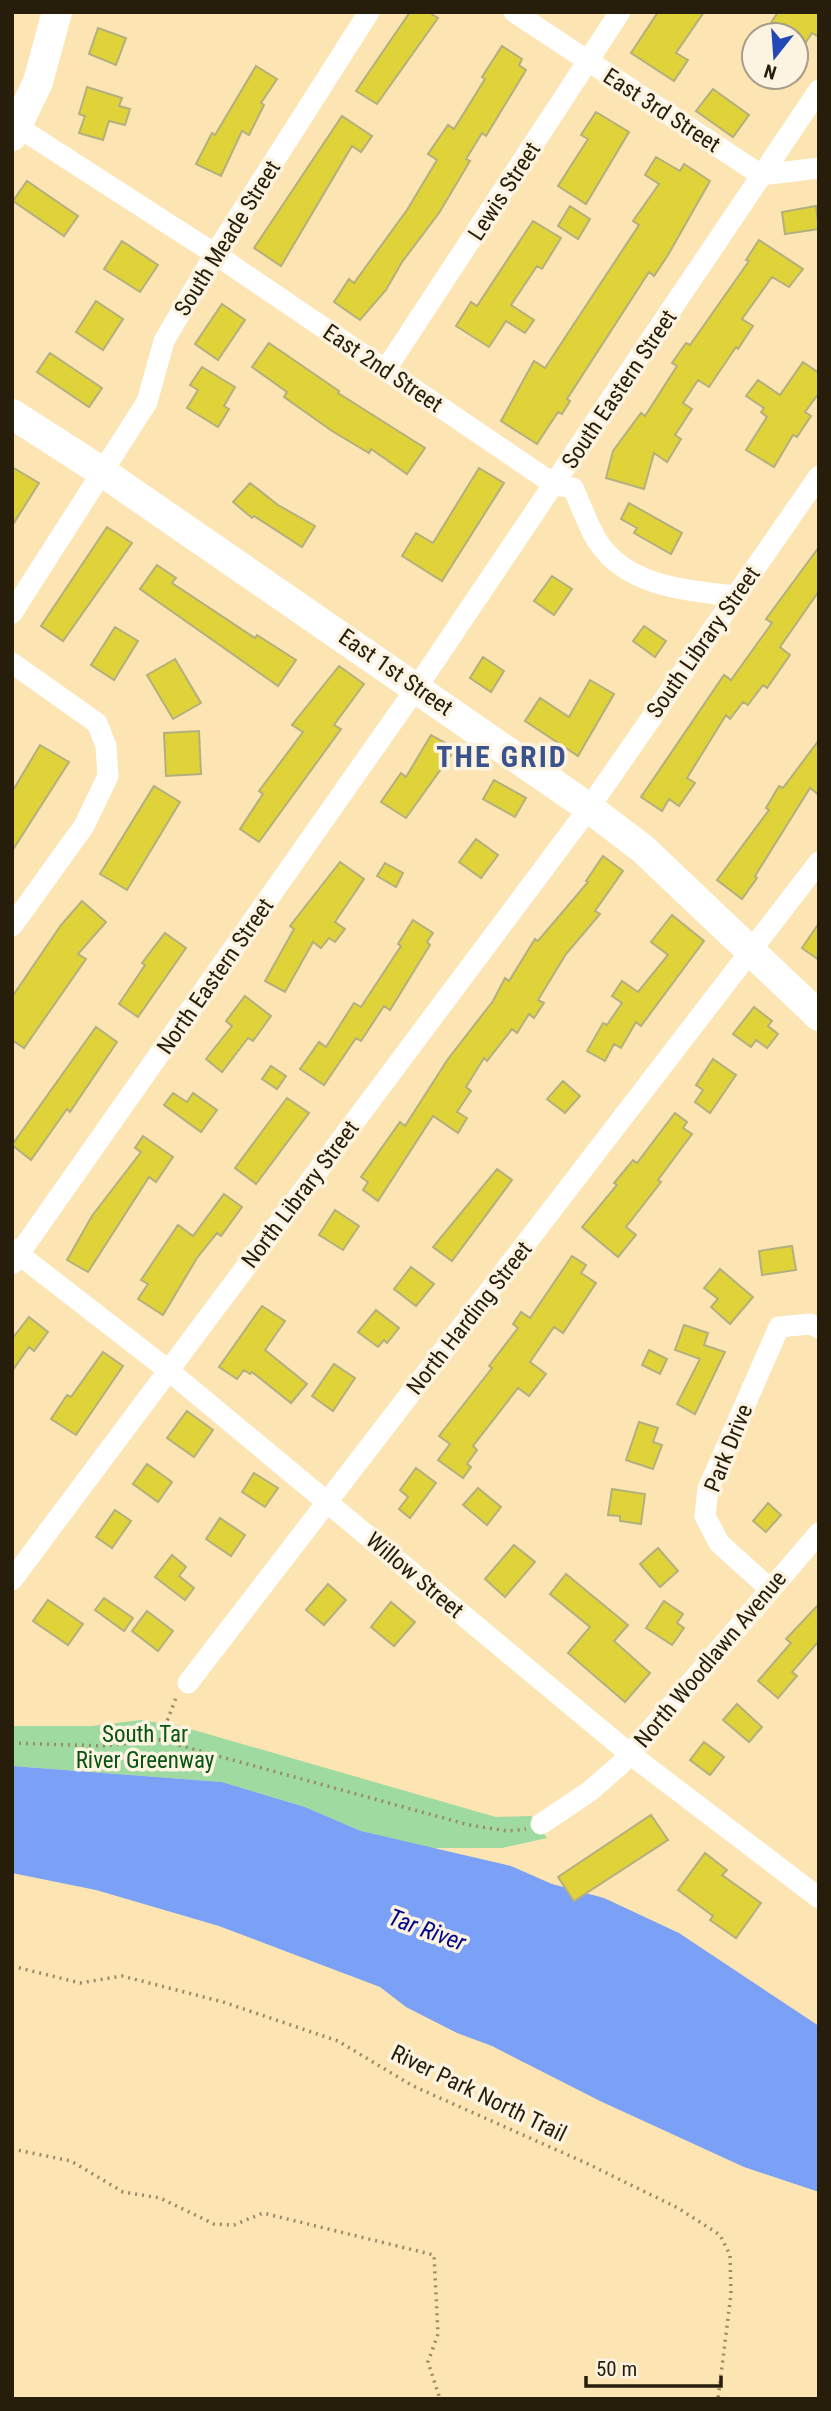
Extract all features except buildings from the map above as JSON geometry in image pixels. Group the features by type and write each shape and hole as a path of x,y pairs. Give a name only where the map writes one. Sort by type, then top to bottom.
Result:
{"street":[{"path":"15,131 38,82 57,12"},
{"name":"South Meade Street","path":"12,613 147,402 164,341 215,254 369,12"},
{"name":"East 3rd Street","path":"514,12 761,175"},
{"name":"Lewis Street","path":"386,369 620,12"},
{"name":"South Eastern Street","path":"417,687 819,90"},
{"name":"East 2nd Street","path":"15,131 215,254 555,485 573,488 598,542 630,572 671,588 734,596"},
{"path":"761,175 819,168"},
{"name":"East 1st Street","path":"12,414 104,473 589,808 643,849 819,1016"},
{"name":"South Library Street","path":"589,808 819,476"},
{"path":"12,663 97,723 106,746 108,776 84,826 12,926"},
{"name":"North Eastern Street","path":"15,1256 417,687"},
{"name":"North Library Street","path":"12,1580 589,808"},
{"name":"North Harding Street","path":"188,1683 819,862"},
{"name":"Willow Street","path":"15,1256 168,1370 630,1754 819,1898"},
{"name":"Park Drive","path":"770,1589 719,1544 705,1516 708,1489 779,1327 810,1324 819,1328"},
{"name":"North Woodlawn Avenue","path":"541,1824 590,1791 630,1754 819,1533"}],"path":[{"path":"160,1740 175,1696 188,1683"},
{"path":"12,1743 103,1746 160,1740 469,1825 508,1831 541,1824"},
{"name":"River Park North Trail","path":"12,1966 80,1983 122,1976 223,2002 338,2041 413,2086 586,2163 688,2215 720,2235 730,2255 731,2294 718,2399"},
{"path":"12,2149 71,2161 122,2192 160,2198 214,2224 234,2225 263,2213 434,2255 438,2334 428,2362 440,2399"}],"green space":[{"name":"South Tar River Greenway","path":"140,1720 180,1726 496,1817 531,1816 547,1838 502,1848 428,1848 361,1831 305,1807 222,1782 12,1766 12,1726 92,1726"}],"water":[{"name":"Tar River","path":"12,1766 222,1782 305,1807 361,1831 511,1866 552,1884 604,1898 679,1933 819,2026 819,2192 744,2167 600,2101 492,2046 457,2033 406,2007 380,1987 219,1926 96,1890 12,1873"}],"district":[{"name":"THE GRID","path":"502,757"}]}
